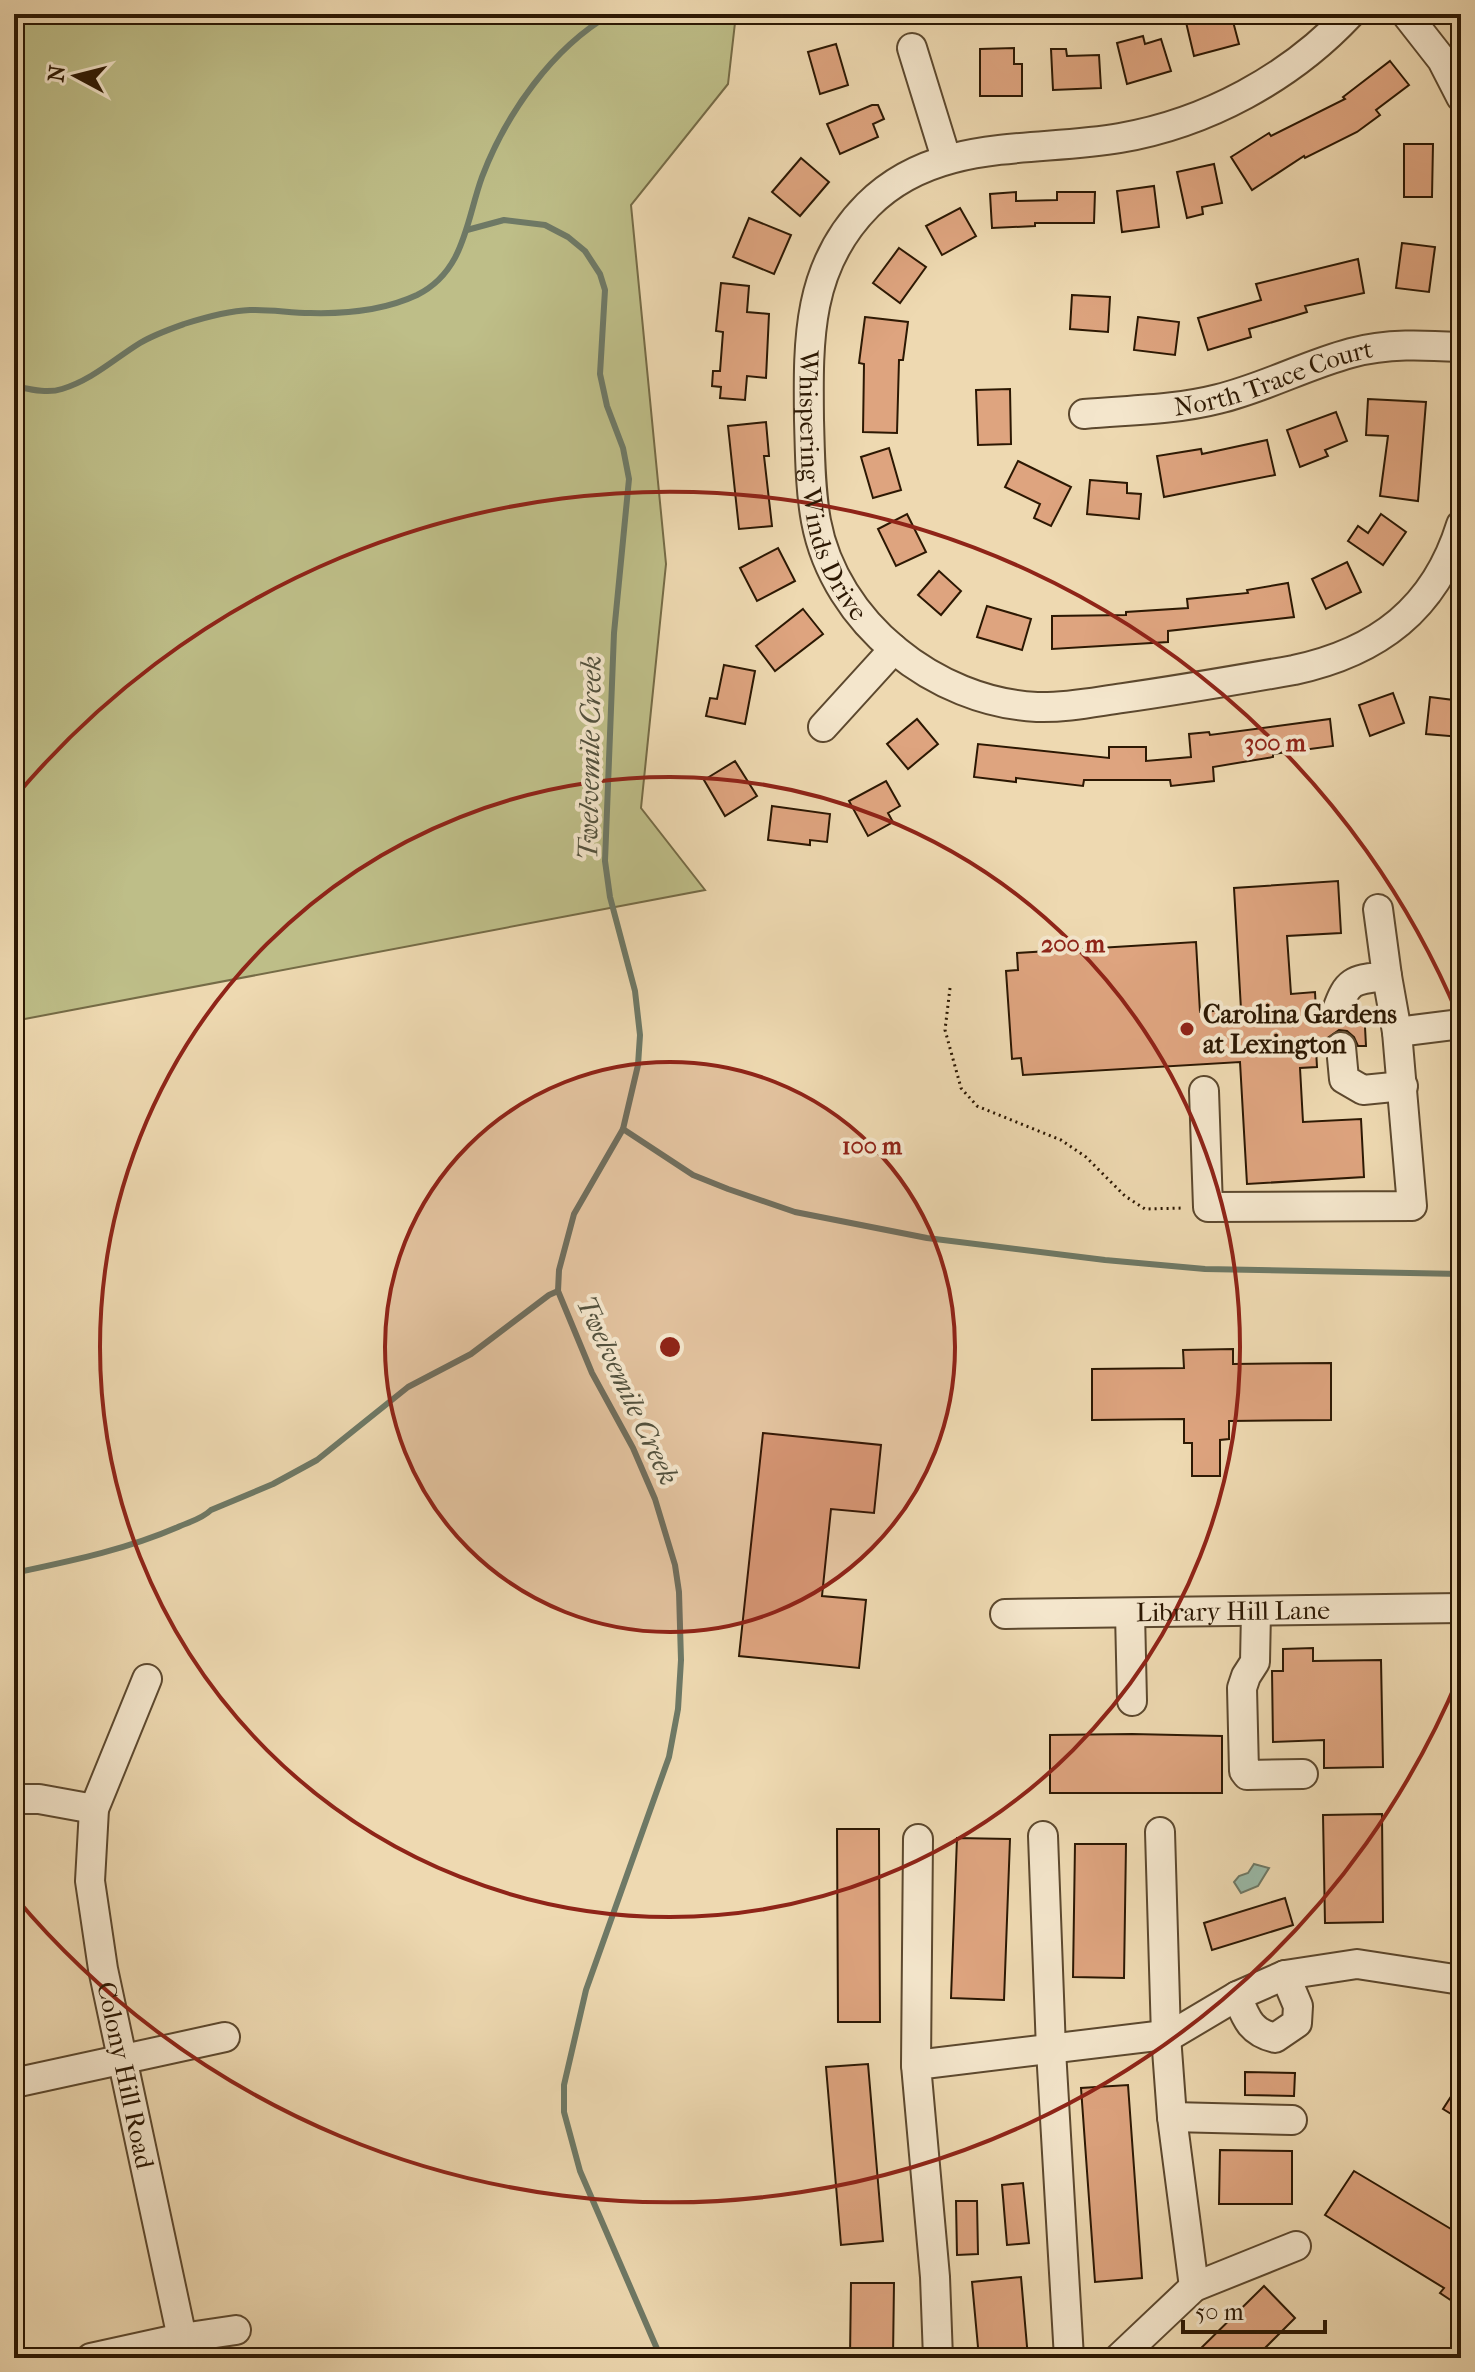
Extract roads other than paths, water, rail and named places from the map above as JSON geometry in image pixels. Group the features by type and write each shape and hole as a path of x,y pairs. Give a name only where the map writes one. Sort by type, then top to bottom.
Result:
{"street":[{"name":"Whispering Winds Drive","path":"1350,14 1330,35 1274,78 1198,116 1123,138 988,150 946,158 883,191 858,216 836,245 812,312 809,420 816,521 831,566 842,587 870,626 894,649 924,671 966,692 1036,707 1061,707 1157,693 1316,665 1360,649 1398,625 1423,600 1442,572 1461,525"},
{"path":"1406,14 1442,60 1461,97"},
{"path":"912,48 946,158"},
{"name":"North Trace Court","path":"1084,414 1190,405 1214,400 1328,360 1375,348 1399,345 1461,347"},
{"path":"823,727 894,649"},
{"path":"1204,1091 1208,1207 1412,1206 1397,1032 1378,909"},
{"path":"1337,1010 1344,990 1357,980 1387,976"},
{"path":"1397,1032 1461,1024"},
{"path":"1341,1047 1344,1079 1363,1090 1403,1086"},
{"name":"Library Hill Lane","path":"1005,1614 1461,1608"},
{"path":"1256,1611 1255,1662 1242,1688 1244,1771 1247,1775 1303,1774"},
{"path":"1130,1613 1132,1701"},
{"name":"Colony Hill Road","path":"147,1679 94,1809 90,1881 103,1969 182,2338"},
{"path":"14,1799 39,1799 94,1809"},
{"path":"1160,1832 1166,2036 1172,2117 1194,2287"},
{"path":"1043,1836 1051,2050 1069,2358"},
{"path":"918,1839 916,2065 935,2277 938,2358"},
{"path":"916,2065 1166,2036 1237,1996 1285,1975 1357,1964 1461,1980"},
{"path":"1237,1996 1247,2021 1260,2034 1275,2038 1297,2023 1298,2006 1285,1975"},
{"path":"14,2083 225,2037"},
{"path":"1172,2117 1292,2120"},
{"path":"1119,2358 1194,2287 1296,2246"},
{"path":"91,2358 236,2330"}],"waterway":[{"name":"Twelvemile Creek","path":"14,386 44,391 62,389 93,375 150,337 217,315 250,310 351,312 378,308 417,295 433,285 454,259 462,244 492,153 533,85 569,45 611,14"},
{"name":"Twelvemile Creek","path":"467,230 504,220 545,225 568,237 585,251 600,274 605,290 600,374 607,406 623,448 629,479 614,633 605,861 610,897 635,991 640,1035 638,1065 623,1129 574,1214 559,1270 558,1291 592,1373 633,1448 655,1499 675,1565 681,1660 678,1709 669,1757 586,1990 564,2085 564,2112 580,2171 661,2358"},
{"path":"623,1129 693,1175 728,1189 795,1212 927,1238 1205,1269 1461,1274"},
{"path":"14,1573 138,1542 273,1484 317,1460 408,1387 471,1354 558,1291"}],"place":[{"name":"Carolina Gardens at Lexington","path":"1187,1029"}]}
